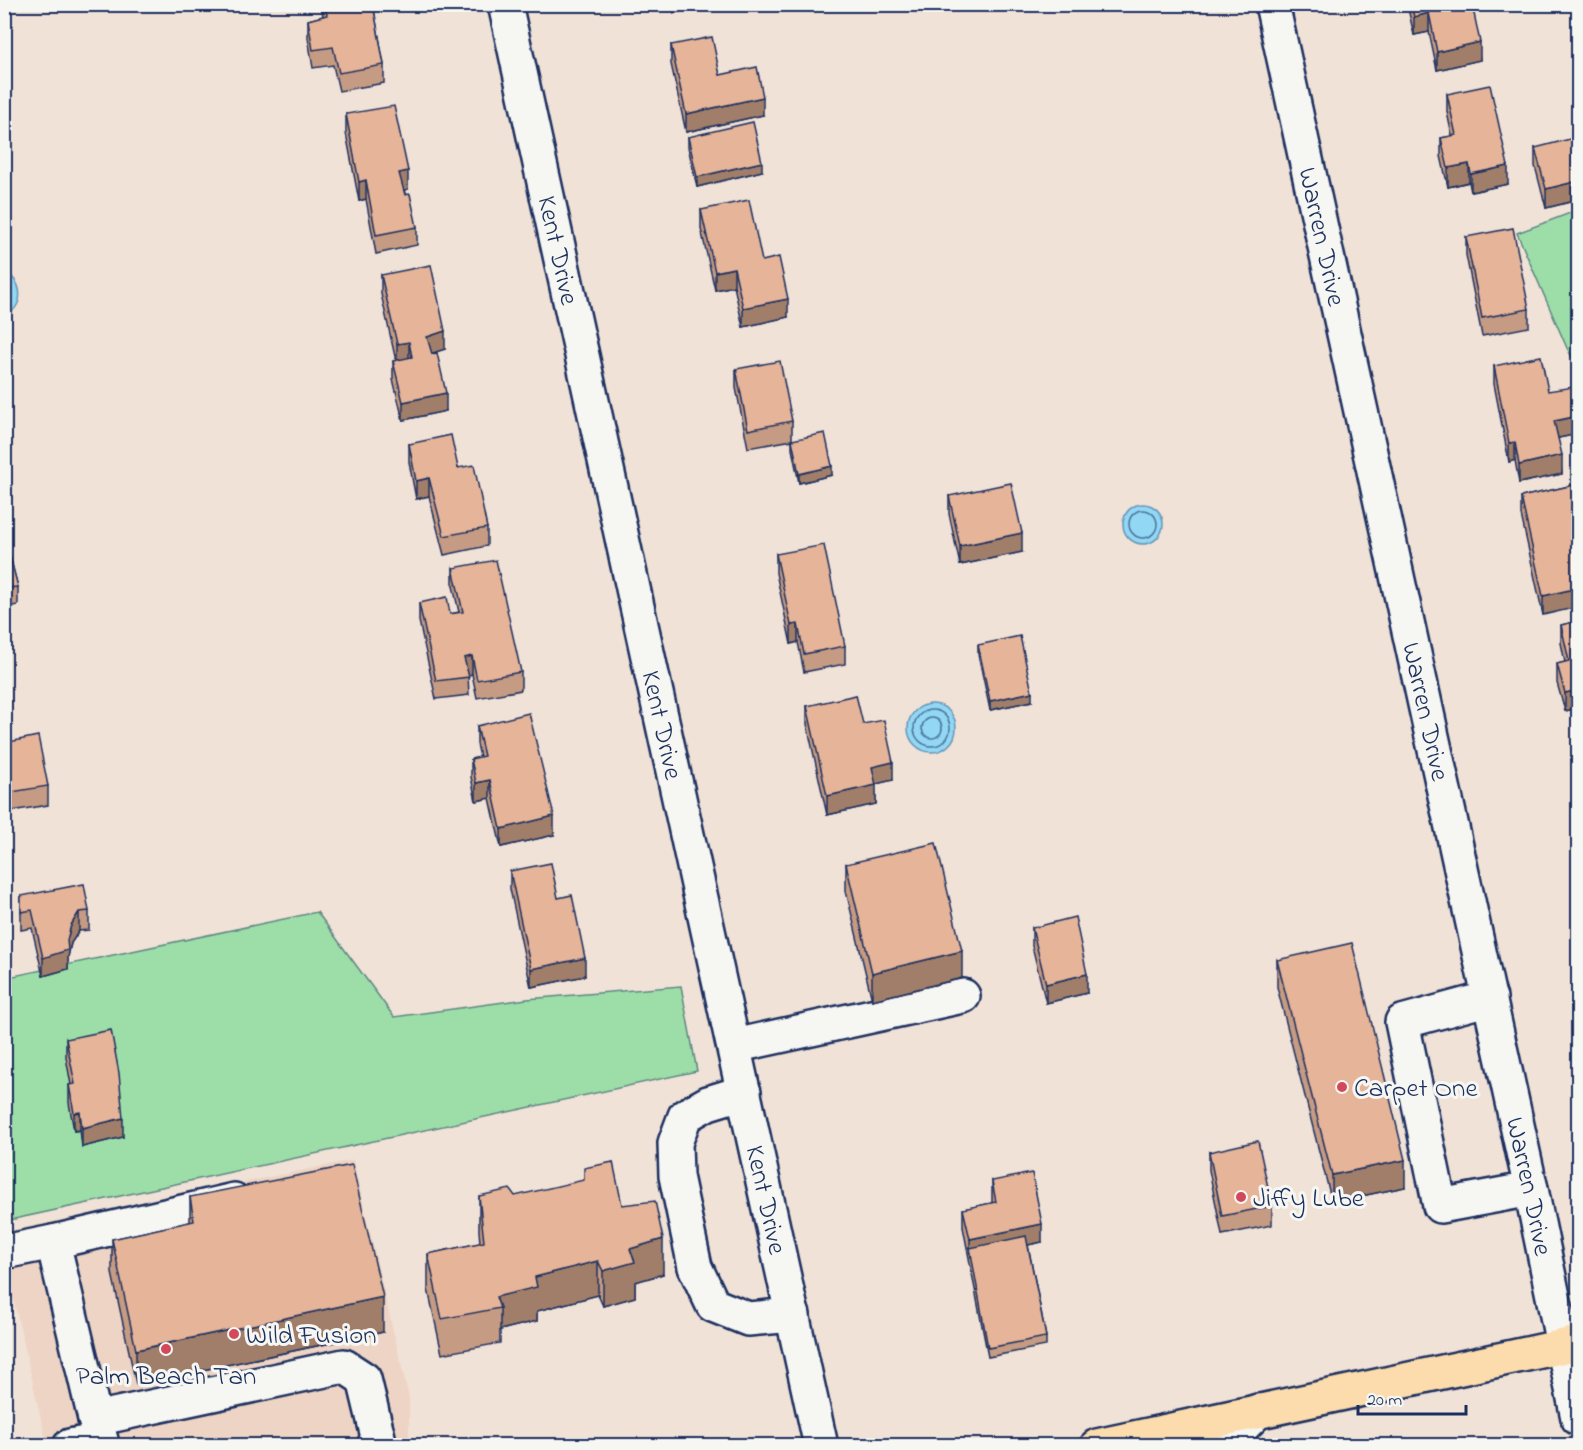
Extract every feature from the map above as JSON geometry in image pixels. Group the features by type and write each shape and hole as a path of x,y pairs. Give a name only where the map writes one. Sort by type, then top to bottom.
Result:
{"main road":[{"path":"1097,1446 1571,1345"}],"street":[{"name":"Kent Drive","path":"506,4 822,1446"},
{"name":"Warren Drive","path":"1272,4 1531,1189 1571,1345 1578,1419"},
{"path":"734,1046 963,996"},
{"path":"1490,998 1402,1022 1440,1206 1531,1189"},
{"path":"744,1092 708,1103 685,1116 675,1143 676,1176 695,1267 713,1305 748,1319 793,1315"},
{"path":"4,1252 260,1194"},
{"path":"53,1242 92,1437 344,1366 364,1379 378,1437 374,1446"},
{"path":"1223,1446 1258,1411"}],"shaded area":[{"path":"353,1160 409,1398 409,1445 47,1445 5,1262 4,1232"}],"green space":[{"path":"1578,210 1578,368 1517,233"},
{"path":"317,912 394,1017 527,999 681,986 697,1071 5,1221 4,978"}],"water":[{"path":"5,272 16,282 20,294 19,301 12,312 5,316"},
{"path":"1143,504 1151,505 1157,510 1162,516 1162,532 1157,538 1151,543 1143,544 1135,543 1129,538 1124,532 1123,524 1124,516 1129,510 1135,505"},
{"path":"932,704 949,711 956,728 949,745 932,752 915,745 908,728 915,711"}],"building":[{"path":"325,4 373,4 384,65 339,73 333,47 313,50 308,20 327,15"},
{"path":"1411,4 1472,4 1480,42 1437,52 1429,13 1414,17"},
{"path":"712,37 720,75 757,67 763,97 686,114 671,45"},
{"path":"1490,85 1508,166 1471,174 1469,164 1448,168 1441,138 1456,135 1447,94"},
{"path":"394,106 408,171 399,173 405,195 410,194 417,227 376,235 366,180 359,182 346,114"},
{"path":"753,122 762,162 697,177 688,137"},
{"path":"1574,138 1578,156 1578,181 1546,189 1535,148"},
{"path":"749,200 762,261 779,257 788,299 743,308 734,268 715,272 701,210"},
{"path":"1513,228 1529,309 1482,318 1466,237"},
{"path":"431,265 445,331 427,337 432,354 437,353 446,393 403,402 393,361 412,357 409,342 397,344 381,275"},
{"path":"1541,356 1548,391 1573,387 1578,416 1554,421 1562,455 1519,465 1515,442 1509,443 1494,366"},
{"path":"780,361 792,421 748,430 736,369"},
{"path":"825,433 832,466 799,474 792,440"},
{"path":"451,435 458,468 474,465 487,528 444,536 429,478 416,481 409,444"},
{"path":"1011,483 1022,533 960,546 949,496"},
{"path":"1578,484 1578,588 1543,596 1521,497"},
{"path":"4,534 18,587 4,588"},
{"path":"824,545 845,646 804,654 798,624 791,625 776,554"},
{"path":"496,560 521,672 477,680 472,656 464,658 469,677 436,681 419,603 447,597 450,614 463,612 453,568"},
{"path":"4,600 10,623 4,624"},
{"path":"1578,621 1578,690 1565,693 1557,664 1569,661 1561,625"},
{"path":"1020,636 1032,692 990,701 978,645"},
{"path":"856,695 863,724 884,720 893,762 872,767 876,785 827,796 807,706"},
{"path":"529,713 554,816 501,829 490,780 476,783 471,759 484,756 477,726"},
{"path":"38,736 48,786 6,793 4,743"},
{"path":"936,843 962,951 872,973 846,864"},
{"path":"551,863 558,898 572,895 585,958 531,969 510,871"},
{"path":"84,884 89,911 79,912 71,925 67,940 68,950 43,958 32,910 21,912 21,896"},
{"path":"1075,917 1087,974 1046,984 1032,928"},
{"name":"Carpet One","path":"1352,943 1405,1160 1332,1175 1277,960"},
{"path":"111,1030 119,1073 123,1118 82,1128 80,1112 74,1113 69,1085 75,1084 66,1039"},
{"name":"Jiffy Lube","path":"1258,1141 1272,1206 1222,1216 1209,1152"},
{"path":"613,1162 622,1205 655,1201 663,1239 630,1249 635,1262 603,1271 598,1261 535,1277 537,1287 496,1297 500,1308 442,1319 428,1254 484,1242 479,1196 510,1189 515,1196 584,1180 584,1168"},
{"path":"352,1165 383,1297 136,1350 112,1239 194,1221 190,1197"},
{"path":"1032,1173 1042,1224 970,1239 963,1209 996,1202 992,1181"},
{"path":"1026,1236 1046,1337 988,1348 970,1248"}],"place":[{"name":"Carpet One","path":"1342,1087"},
{"name":"Jiffy Lube","path":"1241,1197"},
{"name":"Wild Fusion","path":"234,1334"},
{"name":"Palm Beach Tan","path":"166,1349"}]}
